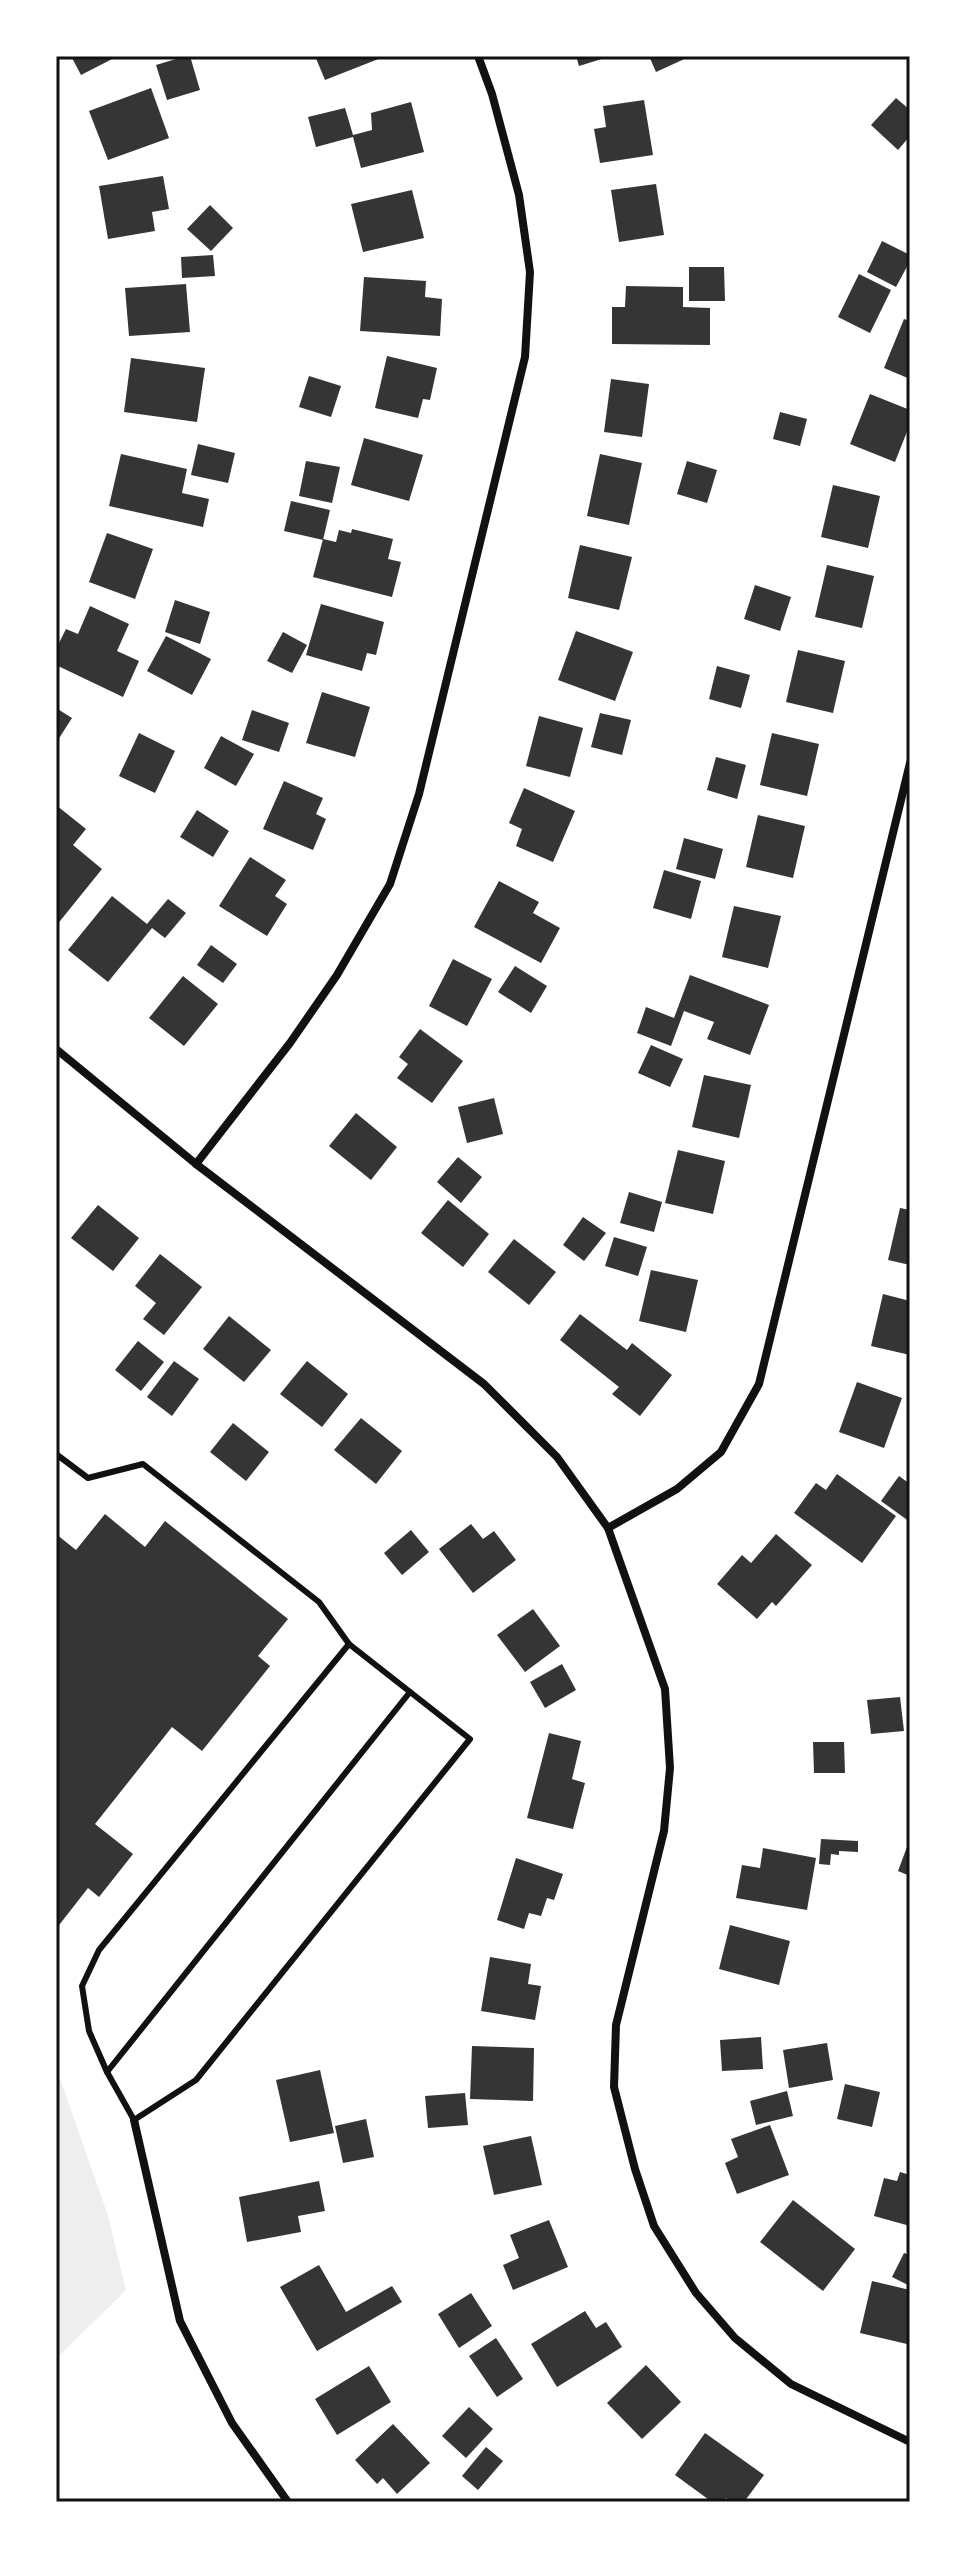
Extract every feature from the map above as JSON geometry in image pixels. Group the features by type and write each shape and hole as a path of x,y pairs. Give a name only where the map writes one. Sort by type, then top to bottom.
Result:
{"street":[{"path":"196,1164 290,1043 337,975 390,884 419,794 525,357 530,272 519,195 492,94 478,56"},
{"path":"608,1528 677,1489 721,1452 759,1384 910,763"},
{"path":"56,1049 196,1164 484,1384 557,1457 608,1528 665,1689 670,1768 664,1831 616,2025 614,2087 654,2226 696,2293 735,2338 791,2384 910,2442"},
{"path":"134,2120 180,2321 232,2423 288,2502"}],"lane":[{"path":"56,1454 88,1478 143,1464 319,1602 349,1644 470,1739 196,2080 134,2120 107,2072 89,2031 82,1986 99,1950 349,1644"},
{"path":"107,2072 410,1692"}],"shaded area":[{"path":"56,2067 108,2216 126,2290 56,2359"}],"building":[{"path":"71,56 118,56 81,75"},
{"path":"190,56 200,90 167,100 156,65"},
{"path":"315,56 386,56 325,80"},
{"path":"576,56 608,56 608,57 579,66"},
{"path":"649,56 691,56 656,72"},
{"path":"151,88 169,138 108,160 89,111"},
{"path":"896,98 910,110 910,136 898,150 871,125"},
{"path":"644,100 653,155 600,163 594,129 606,127 603,106"},
{"path":"411,102 424,152 361,168 353,137 316,147 308,117 345,108 353,135 372,130 371,113"},
{"path":"163,176 169,209 152,212 155,231 108,239 99,186"},
{"path":"656,184 664,235 619,242 611,190"},
{"path":"412,190 424,238 363,252 351,204"},
{"path":"210,205 233,228 211,251 187,229"},
{"path":"882,241 910,255 910,261 896,287 867,272"},
{"path":"213,255 215,276 182,278 181,257"},
{"path":"689,267 724,267 725,301 689,301"},
{"path":"859,274 891,290 870,333 838,317"},
{"path":"364,277 426,281 425,297 442,299 440,336 360,331"},
{"path":"186,284 190,332 129,336 125,288"},
{"path":"626,286 683,287 683,307 710,308 710,345 612,344 612,307 625,307"},
{"path":"904,319 910,321 910,379 884,368"},
{"path":"387,356 437,368 430,400 423,399 418,418 375,408"},
{"path":"131,358 205,368 197,422 124,412"},
{"path":"309,376 341,386 331,417 299,407"},
{"path":"611,379 649,384 642,437 604,432"},
{"path":"870,394 910,410 910,424 895,462 850,444"},
{"path":"780,412 807,419 800,446 773,439"},
{"path":"364,438 423,455 409,501 351,485"},
{"path":"198,444 235,453 228,483 191,475"},
{"path":"121,454 187,469 182,493 209,499 203,527 109,506"},
{"path":"600,454 642,463 629,525 587,516"},
{"path":"306,461 340,467 332,503 299,496"},
{"path":"687,461 717,470 707,503 677,494"},
{"path":"833,485 880,496 868,548 821,537"},
{"path":"291,501 330,510 323,540 284,531"},
{"path":"352,529 393,539 388,559 401,562 392,597 313,577 323,539 336,542 339,530 351,533"},
{"path":"107,533 153,549 135,599 89,582"},
{"path":"580,545 632,557 619,610 568,598"},
{"path":"827,565 874,576 862,628 815,617"},
{"path":"755,585 791,597 780,631 744,619"},
{"path":"175,600 210,612 200,644 165,632"},
{"path":"321,604 384,622 376,655 367,653 362,671 306,655"},
{"path":"90,606 129,624 117,651 139,661 123,697 56,665 56,649 66,629 78,634"},
{"path":"576,631 633,652 615,701 558,680"},
{"path":"283,632 307,645 292,673 267,661"},
{"path":"166,636 211,659 192,695 147,671"},
{"path":"798,650 845,661 833,713 786,702"},
{"path":"717,666 750,675 741,708 709,699"},
{"path":"322,692 370,707 355,757 306,743"},
{"path":"56,708 72,718 56,743"},
{"path":"252,710 289,723 279,752 242,740"},
{"path":"600,713 631,720 622,755 591,747"},
{"path":"539,716 583,728 570,777 526,766"},
{"path":"139,733 175,751 155,793 119,776"},
{"path":"772,733 819,744 807,796 760,785"},
{"path":"221,736 254,754 236,786 204,768"},
{"path":"716,757 746,765 737,799 707,790"},
{"path":"284,781 323,798 316,814 326,819 313,850 263,829"},
{"path":"524,788 575,811 553,862 516,846 522,829 509,823"},
{"path":"56,805 86,829 73,845 102,869 56,926"},
{"path":"197,810 229,831 213,857 180,837"},
{"path":"758,815 805,826 793,878 746,867"},
{"path":"684,838 723,849 715,879 676,869"},
{"path":"250,857 286,880 275,896 287,904 267,936 219,906"},
{"path":"664,870 701,881 691,919 653,908"},
{"path":"499,881 539,902 533,913 560,928 541,963 474,927"},
{"path":"112,896 147,924 168,899 186,913 165,938 152,928 108,982 68,950"},
{"path":"734,906 781,916 768,968 722,957"},
{"path":"211,945 237,964 223,983 197,965"},
{"path":"453,959 492,979 467,1026 429,1006"},
{"path":"515,966 547,986 531,1013 498,992"},
{"path":"690,975 769,1005 750,1055 707,1039 714,1022 684,1011 671,1046 637,1033 646,1007 674,1018"},
{"path":"183,976 218,1004 184,1046 149,1018"},
{"path":"420,1029 463,1061 432,1103 397,1078 408,1064 399,1057"},
{"path":"651,1045 683,1059 670,1087 638,1073"},
{"path":"704,1075 751,1085 739,1138 692,1127"},
{"path":"494,1098 503,1134 467,1143 458,1107"},
{"path":"356,1113 397,1147 371,1180 329,1146"},
{"path":"678,1150 725,1161 713,1214 665,1203"},
{"path":"458,1157 482,1177 461,1203 437,1182"},
{"path":"629,1192 662,1202 654,1232 620,1223"},
{"path":"448,1200 489,1234 463,1267 421,1233"},
{"path":"98,1205 139,1238 113,1271 71,1238"},
{"path":"900,1208 910,1210 910,1265 888,1260"},
{"path":"583,1217 606,1233 584,1261 563,1245"},
{"path":"614,1237 647,1247 638,1276 605,1266"},
{"path":"514,1239 556,1272 529,1305 488,1272"},
{"path":"160,1254 202,1287 164,1335 143,1319 156,1303 135,1286"},
{"path":"651,1270 698,1280 686,1332 639,1321"},
{"path":"883,1294 910,1301 910,1355 871,1346"},
{"path":"580,1314 627,1350 632,1343 672,1375 640,1416 612,1394 619,1387 560,1340"},
{"path":"229,1316 271,1350 244,1382 203,1349"},
{"path":"138,1341 164,1362 141,1391 115,1370"},
{"path":"174,1361 199,1379 172,1416 147,1397"},
{"path":"307,1361 348,1394 322,1427 280,1394"},
{"path":"857,1382 902,1398 884,1448 839,1432"},
{"path":"361,1418 402,1451 376,1484 334,1450"},
{"path":"233,1423 269,1452 246,1481 210,1452"},
{"path":"837,1474 896,1516 862,1563 794,1513 816,1483 826,1490"},
{"path":"899,1476 910,1484 910,1522 881,1501"},
{"path":"105,1514 145,1547 165,1521 288,1619 258,1656 270,1666 202,1751 172,1727 95,1824 133,1854 99,1897 88,1888 56,1929 56,1534 76,1550"},
{"path":"471,1524 483,1539 494,1531 516,1560 473,1593 439,1549"},
{"path":"411,1530 429,1552 402,1575 384,1553"},
{"path":"776,1534 812,1565 776,1606 772,1602 757,1619 717,1584 742,1555 751,1563"},
{"path":"533,1609 560,1646 525,1672 497,1635"},
{"path":"562,1664 576,1690 545,1708 530,1682"},
{"path":"900,1697 904,1731 871,1734 867,1700"},
{"path":"549,1733 581,1741 572,1779 585,1783 573,1829 527,1818"},
{"path":"813,1742 844,1742 845,1773 814,1773"},
{"path":"821,1839 858,1841 858,1852 839,1851 839,1855 831,1854 830,1865 819,1864"},
{"path":"910,1839 910,1876 898,1871"},
{"path":"763,1848 816,1858 807,1910 736,1898 742,1865 760,1868"},
{"path":"516,1858 563,1874 554,1900 547,1898 541,1916 529,1913 524,1929 497,1920"},
{"path":"730,1925 790,1941 779,1985 719,1969"},
{"path":"490,1957 531,1964 528,1984 541,1986 535,2020 481,2011"},
{"path":"761,2037 763,2069 722,2071 720,2040"},
{"path":"827,2043 833,2080 789,2088 783,2050"},
{"path":"472,2046 534,2048 533,2101 470,2099"},
{"path":"320,2070 334,2133 290,2142 276,2080"},
{"path":"845,2084 880,2092 872,2127 837,2119"},
{"path":"787,2091 793,2116 756,2125 750,2101"},
{"path":"465,2093 468,2125 428,2128 425,2096"},
{"path":"366,2119 374,2157 343,2163 335,2126"},
{"path":"770,2125 789,2175 737,2194 725,2163 738,2157 731,2139"},
{"path":"531,2136 542,2185 494,2195 483,2146"},
{"path":"900,2172 910,2175 910,2226 874,2216 884,2178 897,2181"},
{"path":"319,2181 325,2211 298,2216 301,2232 247,2242 239,2197"},
{"path":"793,2200 855,2249 823,2291 760,2242"},
{"path":"549,2220 568,2267 513,2290 503,2265 519,2258 510,2235"},
{"path":"904,2253 910,2255 910,2286 892,2277"},
{"path":"319,2265 346,2312 392,2286 402,2302 317,2351 280,2287"},
{"path":"872,2281 910,2290 907,2344 860,2333"},
{"path":"471,2293 492,2326 459,2348 438,2314"},
{"path":"585,2311 596,2328 606,2322 622,2347 557,2387 531,2344"},
{"path":"496,2338 523,2379 497,2397 469,2356"},
{"path":"646,2365 681,2402 642,2439 607,2403"},
{"path":"369,2366 391,2402 337,2435 315,2399"},
{"path":"469,2407 493,2429 466,2458 442,2436"},
{"path":"393,2424 430,2463 397,2494 383,2478 377,2484 355,2460"},
{"path":"705,2433 764,2475 744,2502 731,2502 726,2498 723,2502 712,2502 675,2475"},
{"path":"486,2447 503,2461 478,2490 462,2476"}]}
